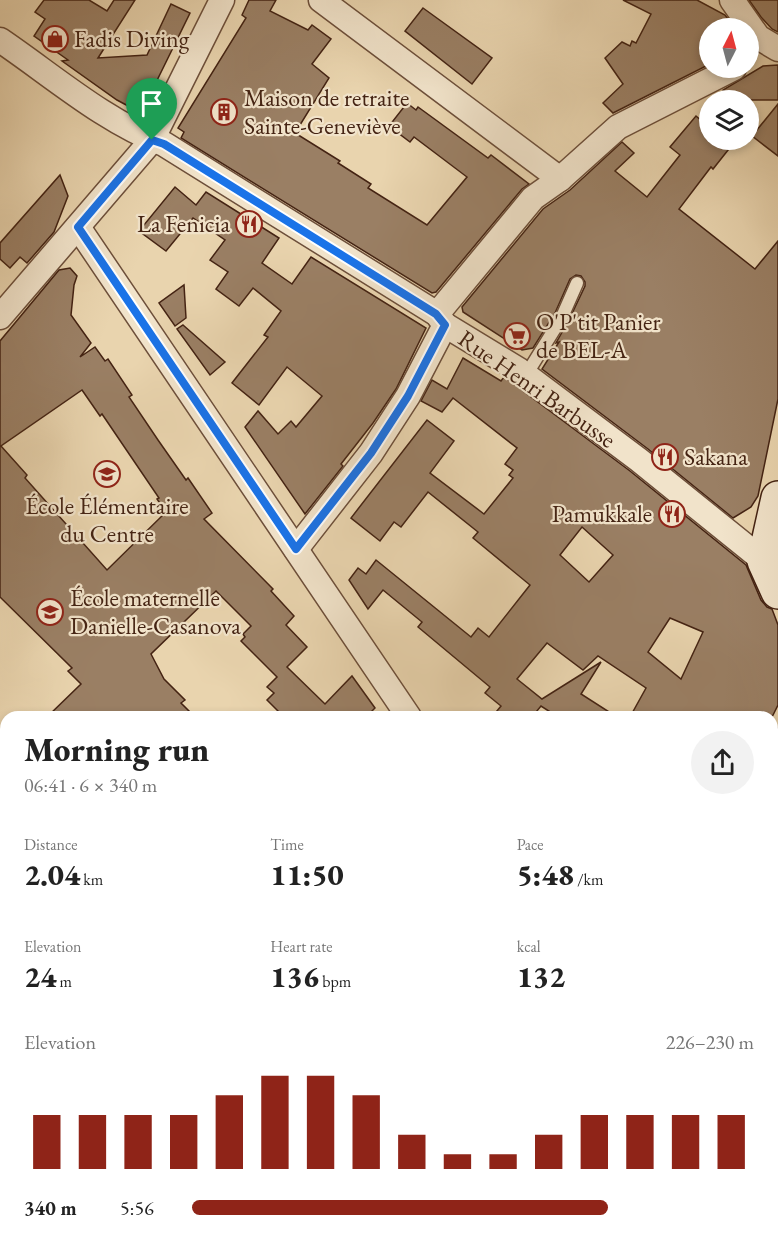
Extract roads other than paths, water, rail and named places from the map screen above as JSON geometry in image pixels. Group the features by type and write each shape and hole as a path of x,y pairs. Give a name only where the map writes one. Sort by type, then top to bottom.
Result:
{"street":[{"path":"0,317 152,140 222,0"},
{"path":"321,0 560,179"},
{"path":"732,0 762,46"},
{"name":"Rue Henri Barbusse","path":"0,40 110,117 164,144 526,375 764,561 778,592"},
{"path":"296,549 371,453 408,396 441,320 533,198 560,179 618,127 714,78"},
{"path":"78,227 405,711"},
{"path":"764,561 778,498"}],"lane":[{"path":"526,375 562,317 576,283"}],"place":[{"name":"Fadis Diving","path":"55,39"},
{"name":"Maison de retraite Sainte-Geneviève","path":"224,112"},
{"name":"La Fenicia","path":"249,224"},
{"name":"O'P'tit Panier de BEL-A","path":"517,336"},
{"name":"Sakana","path":"665,457"},
{"name":"École Élémentaire du Centre","path":"107,474"},
{"name":"Pamukkale","path":"672,514"},
{"name":"École maternelle Danielle-Casanova","path":"50,612"}]}
